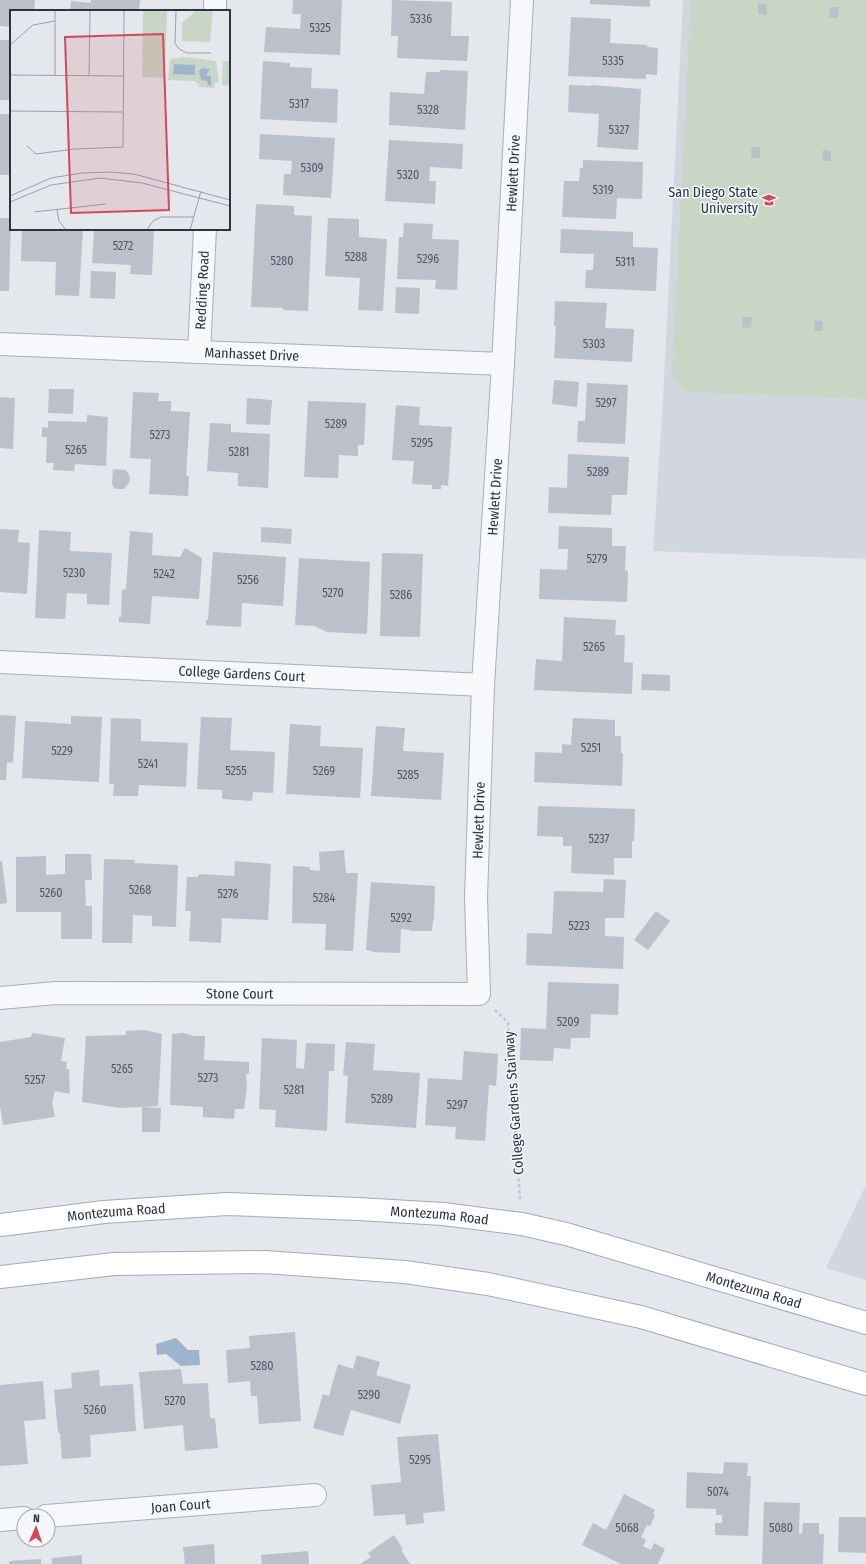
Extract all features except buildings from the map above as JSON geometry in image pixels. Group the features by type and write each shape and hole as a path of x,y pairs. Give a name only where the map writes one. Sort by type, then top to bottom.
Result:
{"main road":[{"name":"Montezuma Road","path":"0,1225 104,1212 227,1204 443,1214 522,1224 566,1234 866,1323"},
{"path":"0,1276 114,1264 257,1262 404,1272 488,1284 641,1317 866,1384"}],"street":[{"name":"Hewlett Drive","path":"480,994 476,898 483,685 503,364 522,0"},
{"name":"Redding Road","path":"199,352 205,230"},
{"name":"Manhasset Drive","path":"0,344 503,364"},
{"name":"College Gardens Court","path":"0,662 483,685"},
{"name":"Stone Court","path":"0,998 56,994 480,994"},
{"name":"Joan Court","path":"56,1515 315,1495"},
{"path":"0,1520 16,1519"}],"path":[{"name":"College Gardens Stairway","path":"480,994 508,1023 522,1224"}],"shaded area":[{"name":"San Diego State University","path":"683,0 866,0 866,559 653,551 663,400"},
{"path":"866,1185 866,1280 826,1268"}],"green space":[{"name":"San Diego State University","path":"691,0 866,0 866,399 686,392 672,376"}],"water":[{"path":"176,1338 188,1350 199,1350 200,1365 181,1366 166,1354 157,1355 156,1344"}],"place":[{"name":"San Diego State University","path":"769,200"}]}
